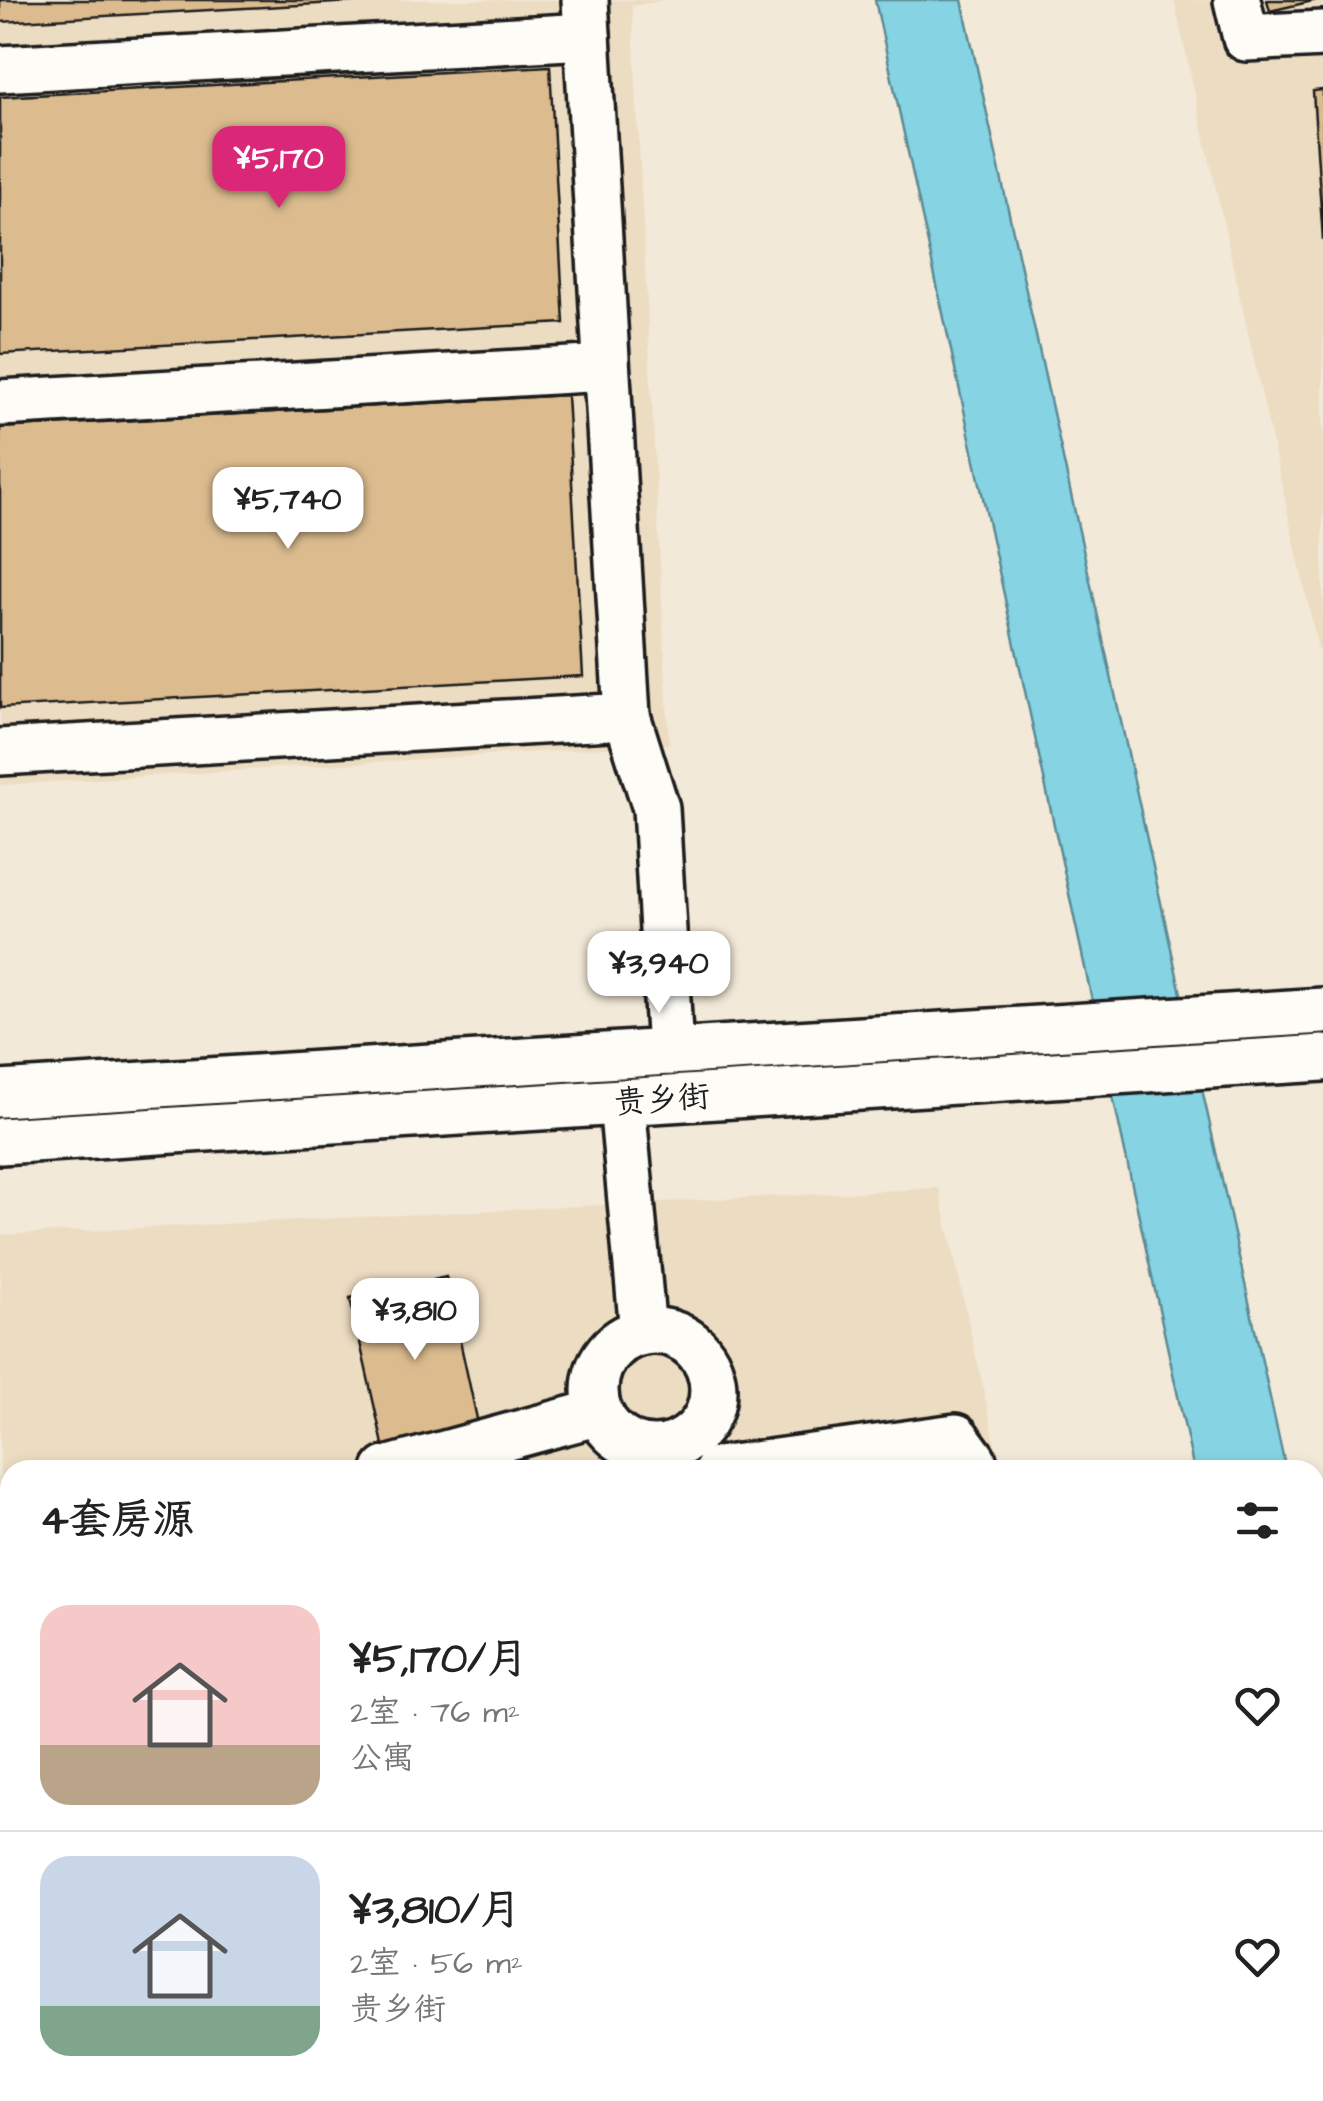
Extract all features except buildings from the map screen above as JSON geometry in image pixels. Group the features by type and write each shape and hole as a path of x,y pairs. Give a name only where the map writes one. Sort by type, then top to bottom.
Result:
{"street":[{"path":"1237,0 1246,38 1323,34"},
{"path":"0,69 586,18 626,716 656,808 670,1052"},
{"path":"0,402 606,368"},
{"path":"0,752 626,716"},
{"name":"贵乡街","path":"0,1094 1323,1011"},
{"name":"贵乡街","path":"0,1141 1323,1058"},
{"path":"622,1102 643,1332"},
{"path":"643,1332 668,1332 704,1357 710,1370 712,1404 706,1419 670,1459 631,1446 616,1436 599,1412 594,1387 598,1369 607,1352 621,1340 643,1332"},
{"path":"423,1460 599,1412"},
{"path":"790,1460 956,1437 973,1460"}],"shaded area":[{"path":"0,0 666,0 632,6 669,744 0,785"},
{"path":"1174,0 1323,0 1323,671"},
{"path":"939,1188 999,1460 0,1460 0,1235"}],"water":[{"path":"875,0 962,0 1284,1460 1192,1460"}]}
